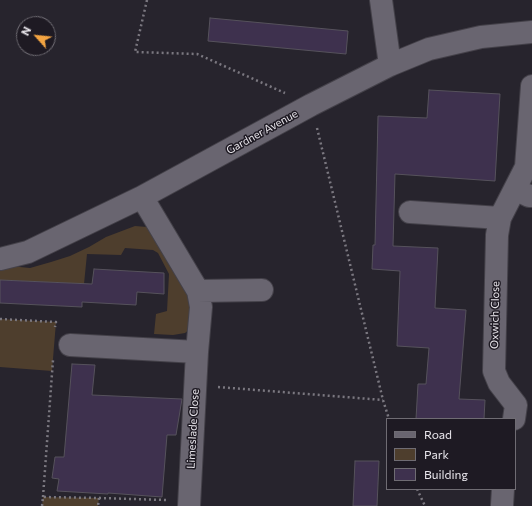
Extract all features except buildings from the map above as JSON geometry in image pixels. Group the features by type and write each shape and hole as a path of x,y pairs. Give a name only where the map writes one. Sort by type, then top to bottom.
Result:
{"street":[{"path":"381,0 390,64"},
{"name":"Gardner Avenue","path":"1,255 28,252 142,197 311,105 390,64 428,49 480,37 532,32"},
{"name":"Oxwich Close","path":"521,410 499,383 494,371 497,235 500,218 524,192 532,86"},
{"name":"Limeslade Close","path":"142,197 198,291 200,307 189,503"},
{"path":"410,212 500,218"},
{"path":"198,291 262,290"},
{"path":"62,351 197,352"}],"path":[{"path":"147,0 135,52 197,54 311,105 389,418"},
{"path":"0,319 56,322 55,329"},
{"path":"42,506 62,351"},
{"path":"195,386 383,400"},
{"path":"417,490 425,506"},
{"path":"43,497 98,498 189,503"},
{"path":"98,498 98,506"}],"green space":[{"path":"135,226 147,227 198,291 190,329 185,333 173,335 154,334 156,314 167,311 169,274 158,253 153,250 125,248 121,255 87,254 84,284 0,280 0,265 30,268 51,262 70,256 106,237"},
{"path":"0,319 56,322 52,371 0,367"},
{"path":"43,497 99,498 98,506 42,506"}]}
